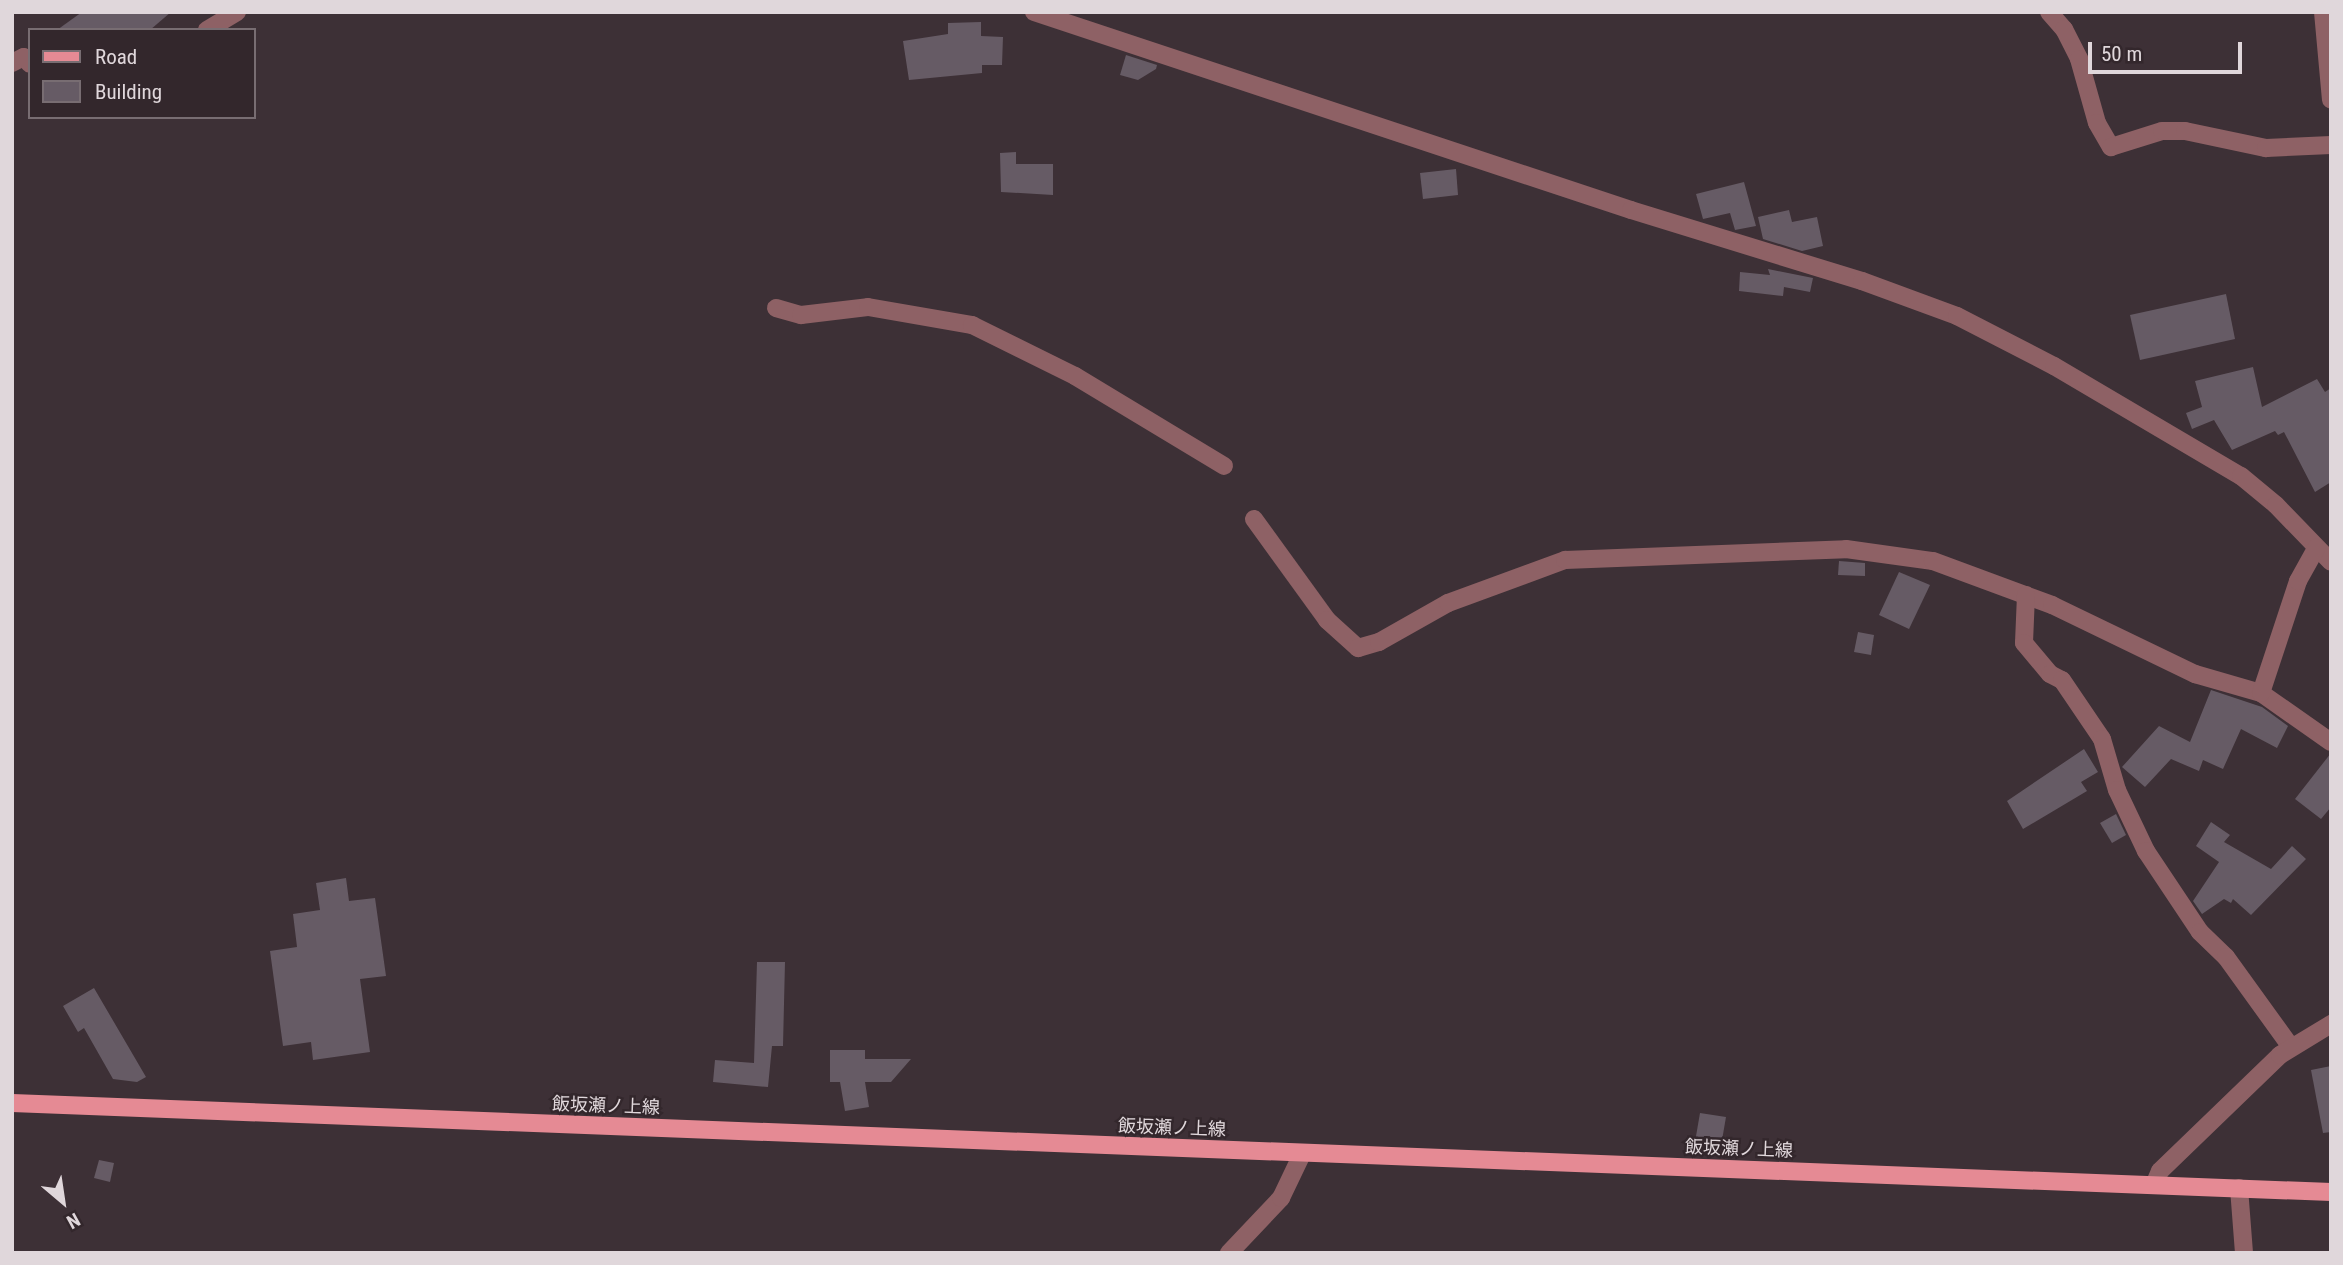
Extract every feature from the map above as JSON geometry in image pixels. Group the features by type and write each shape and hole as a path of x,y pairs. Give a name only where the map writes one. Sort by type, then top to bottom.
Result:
{"main road":[{"name":"飯坂瀬ノ上線","path":"12,1103 2331,1192"}],"street":[{"path":"209,28 237,12"},
{"path":"1034,12 1863,281 1957,316 2054,366 2241,476 2326,555 2298,581 2262,693"},
{"path":"2049,12 2064,29 2079,59 2097,123 2111,147 2162,131 2185,131 2266,148 2331,145"},
{"path":"2323,12 2331,100"},
{"path":"12,63 24,57 28,62"},
{"path":"776,308 801,315 868,307 972,325 1075,376 1224,466"},
{"path":"1254,519 1327,620 1358,648 1379,642 1448,603 1565,560 1846,549 1933,561 2026,595 2195,674 2262,693 2331,742"},
{"path":"2026,595 2024,643 2050,674 2062,680 2102,739 2117,790 2146,851 2200,932 2225,957 2291,1046"},
{"path":"2154,1185 2160,1171 2291,1046 2331,1024"},
{"path":"1229,1253 1281,1198 1302,1154"},
{"path":"2239,1188 2244,1253"}],"building":[{"path":"82,12 171,12 152,28 60,28"},
{"path":"981,22 981,36 1003,37 1002,65 982,65 982,73 909,80 903,41 948,34 948,23"},
{"path":"1126,55 1157,65 1156,69 1138,80 1120,75"},
{"path":"1016,152 1016,164 1053,164 1053,195 1001,192 1000,153"},
{"path":"1456,169 1458,195 1423,199 1420,173"},
{"path":"1744,182 1756,226 1735,230 1730,213 1703,219 1696,194"},
{"path":"1789,210 1792,222 1817,217 1823,246 1802,251 1763,239 1758,217"},
{"path":"1768,269 1813,278 1810,292 1784,287 1783,296 1739,291 1740,272 1770,275"},
{"path":"2226,294 2235,339 2140,360 2130,315"},
{"path":"2253,367 2262,407 2317,379 2325,392 2331,388 2331,482 2315,492 2284,432 2278,435 2275,431 2232,450 2214,420 2192,429 2186,413 2202,407 2195,381"},
{"path":"1839,561 1865,563 1865,576 1838,575"},
{"path":"1899,572 1930,585 1909,629 1879,615"},
{"path":"1858,632 1874,635 1871,655 1854,652"},
{"path":"2211,690 2262,707 2288,726 2277,748 2241,729 2223,769 2203,760 2199,771 2171,759 2145,787 2122,767 2159,726 2190,742"},
{"path":"2084,749 2098,772 2081,782 2087,791 2023,829 2007,801"},
{"path":"2331,753 2331,807 2321,819 2295,799"},
{"path":"2116,814 2126,835 2112,843 2100,823"},
{"path":"2211,822 2230,835 2224,842 2271,869 2292,846 2306,859 2251,915 2233,899 2231,903 2224,899 2202,914 2193,901 2219,862 2196,846"},
{"path":"346,878 349,901 375,898 386,976 360,979 370,1052 313,1060 311,1042 283,1046 270,951 297,947 293,914 320,910 316,883"},
{"path":"757,962 785,962 783,1046 772,1046 768,1087 713,1082 715,1060 754,1063"},
{"path":"94,988 146,1077 137,1082 113,1079 84,1028 78,1032 63,1006"},
{"path":"830,1050 865,1050 865,1059 911,1059 891,1082 865,1082 869,1107 845,1111 840,1082 830,1082"},
{"path":"2331,1066 2331,1132 2323,1133 2311,1070"},
{"path":"1700,1113 1726,1117 1721,1146 1695,1142"},
{"path":"99,1160 114,1163 110,1182 94,1178"}]}
